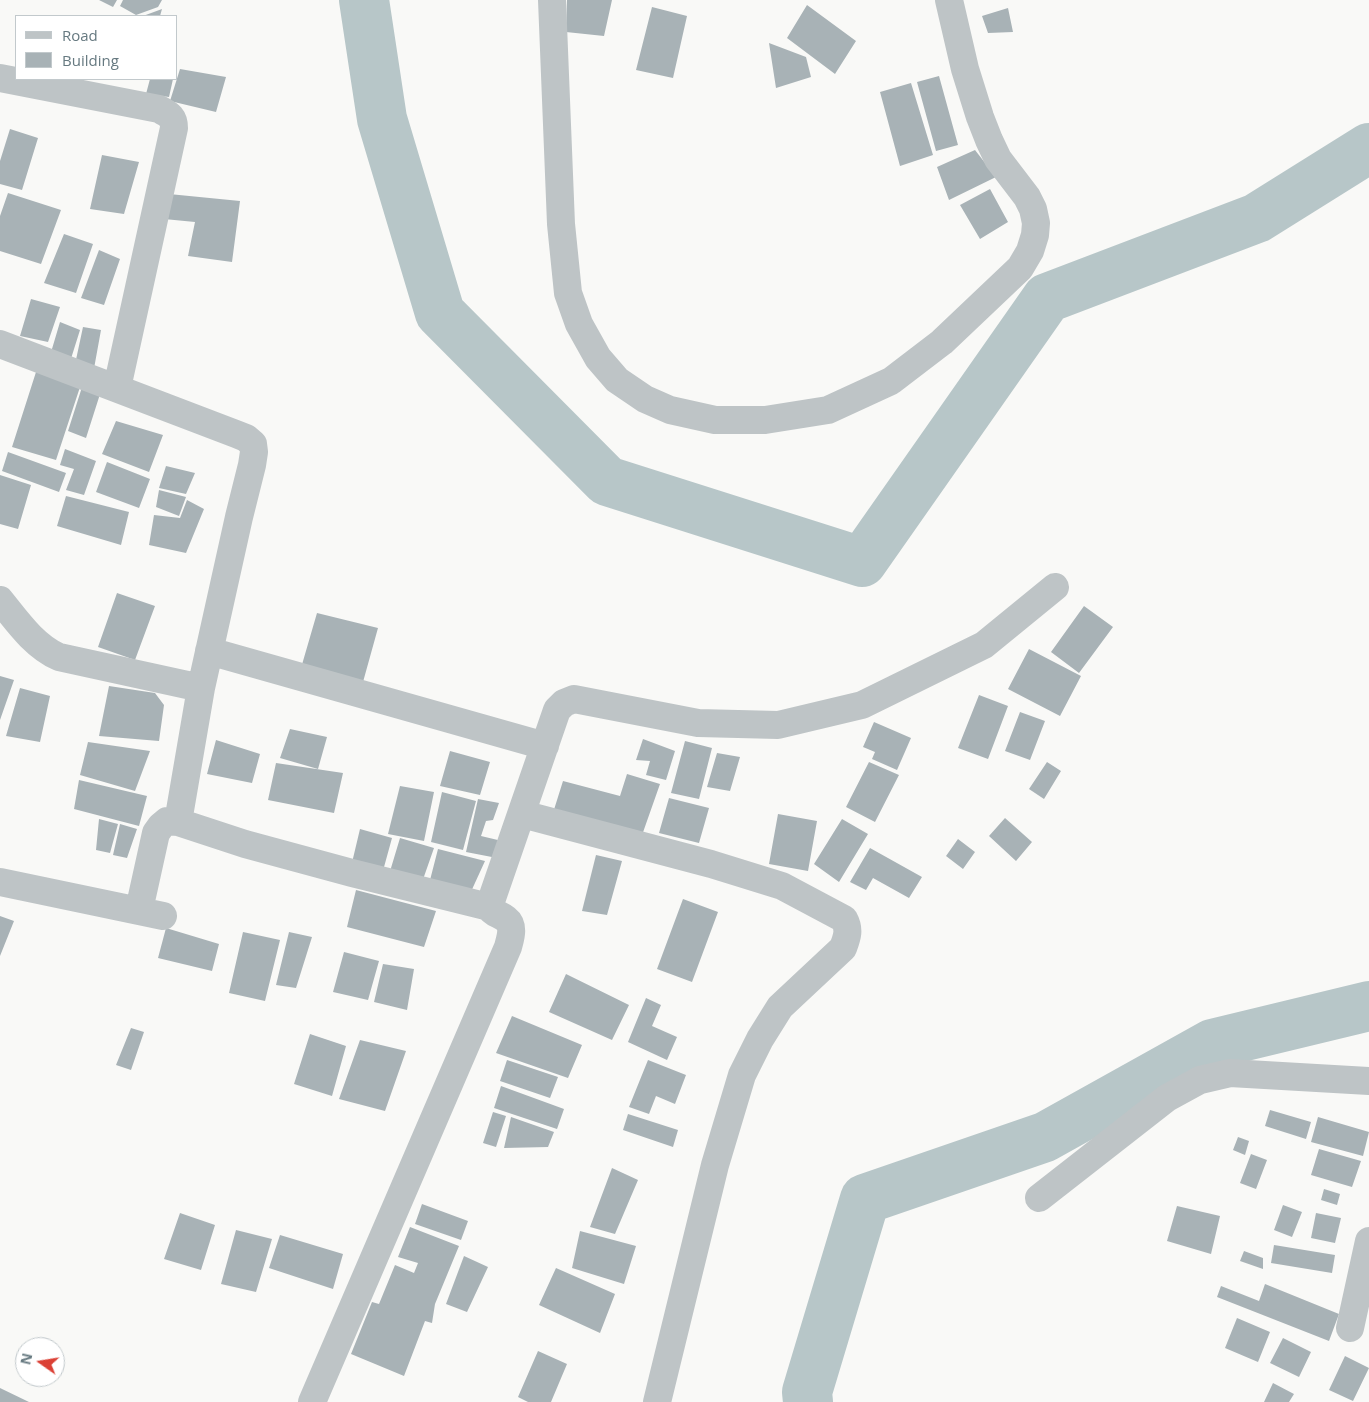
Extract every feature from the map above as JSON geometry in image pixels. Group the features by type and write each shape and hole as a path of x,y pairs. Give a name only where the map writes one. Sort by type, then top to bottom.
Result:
{"street":[{"path":"552,0 561,224 568,293 579,324 598,358 617,380 646,399 670,410 715,420 765,420 828,410 891,381 942,342 1020,268 1030,251 1035,235 1036,223 1032,209 1027,197 998,159 989,140 965,69 949,0"},
{"path":"0,78 159,109 174,120 174,128 117,388"},
{"path":"0,344 236,434 246,438 253,444 252,464 201,688 178,822"},
{"path":"489,907 557,710 564,703 574,699 698,723 778,725 862,705 984,645 1055,587"},
{"path":"0,600 24,629 44,648 59,657 201,688"},
{"path":"209,651 545,746"},
{"path":"522,814 711,864 782,886 844,920 848,926 848,936 843,948 780,1007 760,1039 742,1074 715,1165 657,1402"},
{"path":"0,882 151,913 156,833 167,821 178,822 245,844 352,874 489,907 493,913 506,919 510,925 512,934 508,947 312,1402"},
{"path":"1039,1198 1167,1098 1200,1080 1230,1073 1369,1081"},
{"path":"1350,1328 1369,1241"}],"building":[{"path":"99,0 117,0 113,7"},
{"path":"123,0 162,0 158,7 136,15 120,6"},
{"path":"567,0 612,0 604,36 566,32"},
{"path":"807,5 856,41 835,74 787,38"},
{"path":"652,7 687,16 673,78 636,70"},
{"path":"1008,8 1013,32 988,33 982,16"},
{"path":"162,9 160,15 146,15"},
{"path":"769,43 806,57 811,77 776,88"},
{"path":"180,69 226,77 216,112 170,101"},
{"path":"939,76 958,145 936,151 917,82"},
{"path":"150,80 173,80 169,97 146,94"},
{"path":"911,83 933,155 900,166 880,92"},
{"path":"10,129 38,138 22,190 0,184 0,161"},
{"path":"975,150 996,177 949,200 937,167"},
{"path":"102,155 139,162 124,214 90,209"},
{"path":"990,189 1008,222 980,239 960,205"},
{"path":"8,193 61,210 41,264 0,251 0,216"},
{"path":"169,194 240,201 232,262 188,256 195,222 164,219"},
{"path":"64,234 93,244 76,293 44,283"},
{"path":"99,250 120,259 104,305 81,298"},
{"path":"31,299 60,307 48,342 20,336"},
{"path":"60,322 80,330 69,365 49,359"},
{"path":"83,327 101,330 93,374 74,369"},
{"path":"36,372 81,384 56,460 12,447"},
{"path":"83,384 101,391 86,438 68,431"},
{"path":"116,421 163,435 149,472 102,454"},
{"path":"65,449 96,461 84,495 66,490 74,469 60,465"},
{"path":"8,452 66,473 59,492 2,471"},
{"path":"107,462 150,479 139,508 96,492"},
{"path":"166,466 195,473 186,494 159,488"},
{"path":"0,475 31,485 18,529 0,524"},
{"path":"159,490 186,497 179,516 156,507"},
{"path":"66,496 129,512 121,545 57,526"},
{"path":"187,500 204,509 186,553 149,545 154,515 180,518"},
{"path":"117,593 155,606 135,660 98,647"},
{"path":"1084,606 1113,627 1079,673 1051,652"},
{"path":"317,613 378,628 363,682 301,668"},
{"path":"1029,649 1081,676 1060,716 1008,689"},
{"path":"0,676 14,680 0,720"},
{"path":"109,686 155,693 164,705 159,741 99,736"},
{"path":"20,688 50,696 40,742 6,736"},
{"path":"979,695 1008,706 988,759 958,748"},
{"path":"1020,712 1045,721 1030,760 1005,751"},
{"path":"874,722 911,738 897,770 872,759 875,752 863,747"},
{"path":"290,729 327,737 318,769 280,758"},
{"path":"643,739 675,751 666,780 646,775 650,761 636,760"},
{"path":"216,740 260,754 252,783 207,774"},
{"path":"685,741 712,748 699,799 671,793"},
{"path":"88,742 150,751 135,791 80,775"},
{"path":"450,751 490,762 480,795 440,786"},
{"path":"717,753 740,757 730,791 707,787"},
{"path":"869,762 899,775 875,822 846,807"},
{"path":"1047,762 1061,771 1044,799 1029,789"},
{"path":"276,763 343,773 334,813 268,800"},
{"path":"627,774 660,784 641,838 552,816 563,781 620,796"},
{"path":"79,780 147,796 139,826 74,809"},
{"path":"400,786 434,792 424,841 388,834"},
{"path":"442,792 476,801 463,850 431,842"},
{"path":"669,798 709,808 699,843 659,833"},
{"path":"478,799 499,803 493,820 486,821 481,836 502,841 497,858 466,852"},
{"path":"778,814 817,821 808,871 769,864"},
{"path":"1005,818 1032,842 1016,861 989,836"},
{"path":"99,819 118,824 110,853 96,850"},
{"path":"842,819 868,834 839,882 814,864"},
{"path":"120,824 137,829 127,858 113,855"},
{"path":"360,829 392,838 381,878 350,871"},
{"path":"400,838 434,848 420,888 388,878"},
{"path":"958,839 975,852 963,869 946,856"},
{"path":"870,848 922,877 909,898 873,878 866,890 850,882"},
{"path":"438,849 485,861 469,896 429,884"},
{"path":"596,855 622,861 607,915 582,911"},
{"path":"356,890 436,911 424,947 347,927"},
{"path":"683,899 718,912 692,982 657,969"},
{"path":"0,916 14,921 0,956"},
{"path":"166,928 219,944 212,971 158,958"},
{"path":"243,932 280,940 265,1001 229,993"},
{"path":"289,932 312,937 296,988 276,985"},
{"path":"344,952 379,961 368,1000 333,992"},
{"path":"383,964 414,969 407,1010 374,1002"},
{"path":"566,974 629,1005 612,1040 549,1012"},
{"path":"646,998 661,1005 652,1026 677,1037 667,1060 628,1042"},
{"path":"512,1016 582,1045 568,1078 496,1053"},
{"path":"131,1028 144,1032 131,1070 116,1065"},
{"path":"310,1034 346,1046 332,1096 294,1084"},
{"path":"360,1040 406,1051 385,1111 339,1099"},
{"path":"507,1060 558,1077 550,1098 500,1081"},
{"path":"648,1060 686,1075 675,1104 656,1096 649,1114 629,1107"},
{"path":"501,1086 564,1109 557,1129 494,1108"},
{"path":"1270,1110 1311,1122 1306,1139 1265,1126"},
{"path":"493,1112 506,1116 496,1147 483,1143"},
{"path":"628,1114 678,1130 673,1147 623,1130"},
{"path":"511,1117 554,1132 548,1147 504,1148"},
{"path":"1318,1117 1369,1132 1363,1156 1311,1142"},
{"path":"1238,1137 1249,1141 1245,1155 1233,1150"},
{"path":"1319,1149 1361,1161 1352,1187 1311,1175"},
{"path":"1251,1154 1267,1160 1256,1189 1240,1183"},
{"path":"612,1168 638,1180 615,1234 590,1227"},
{"path":"1324,1189 1340,1194 1337,1205 1321,1200"},
{"path":"422,1204 468,1221 461,1240 415,1224"},
{"path":"1283,1205 1302,1212 1292,1237 1274,1230"},
{"path":"1177,1206 1220,1216 1211,1254 1167,1241"},
{"path":"180,1213 215,1225 201,1270 164,1259"},
{"path":"1316,1213 1341,1218 1335,1243 1311,1238"},
{"path":"410,1227 459,1246 435,1304 432,1323 425,1321 404,1376 351,1354 372,1302 379,1304 395,1265 414,1273 418,1263 398,1257"},
{"path":"236,1230 272,1239 256,1292 221,1284"},
{"path":"580,1231 636,1246 624,1284 572,1268"},
{"path":"280,1235 343,1254 333,1289 269,1268"},
{"path":"1274,1245 1335,1255 1332,1273 1271,1263"},
{"path":"1244,1251 1263,1258 1263,1269 1240,1261"},
{"path":"464,1256 488,1267 467,1312 446,1304"},
{"path":"556,1268 615,1294 600,1333 539,1305"},
{"path":"1265,1284 1339,1314 1329,1341 1217,1297 1221,1286 1259,1301"},
{"path":"1237,1318 1270,1332 1258,1362 1225,1348"},
{"path":"1283,1338 1311,1352 1299,1377 1270,1363"},
{"path":"538,1351 567,1364 551,1402 528,1402 518,1397"},
{"path":"1345,1356 1369,1368 1353,1401 1329,1390"},
{"path":"1273,1383 1294,1394 1289,1402 1264,1402"},
{"path":"0,1388 29,1402 0,1402"}],"waterway":[{"path":"364,0 382,119 440,313 607,481 862,562 1047,298 1257,218 1369,148"},
{"path":"808,1402 807,1392 865,1199 1045,1137 1212,1044 1369,1006"}]}
